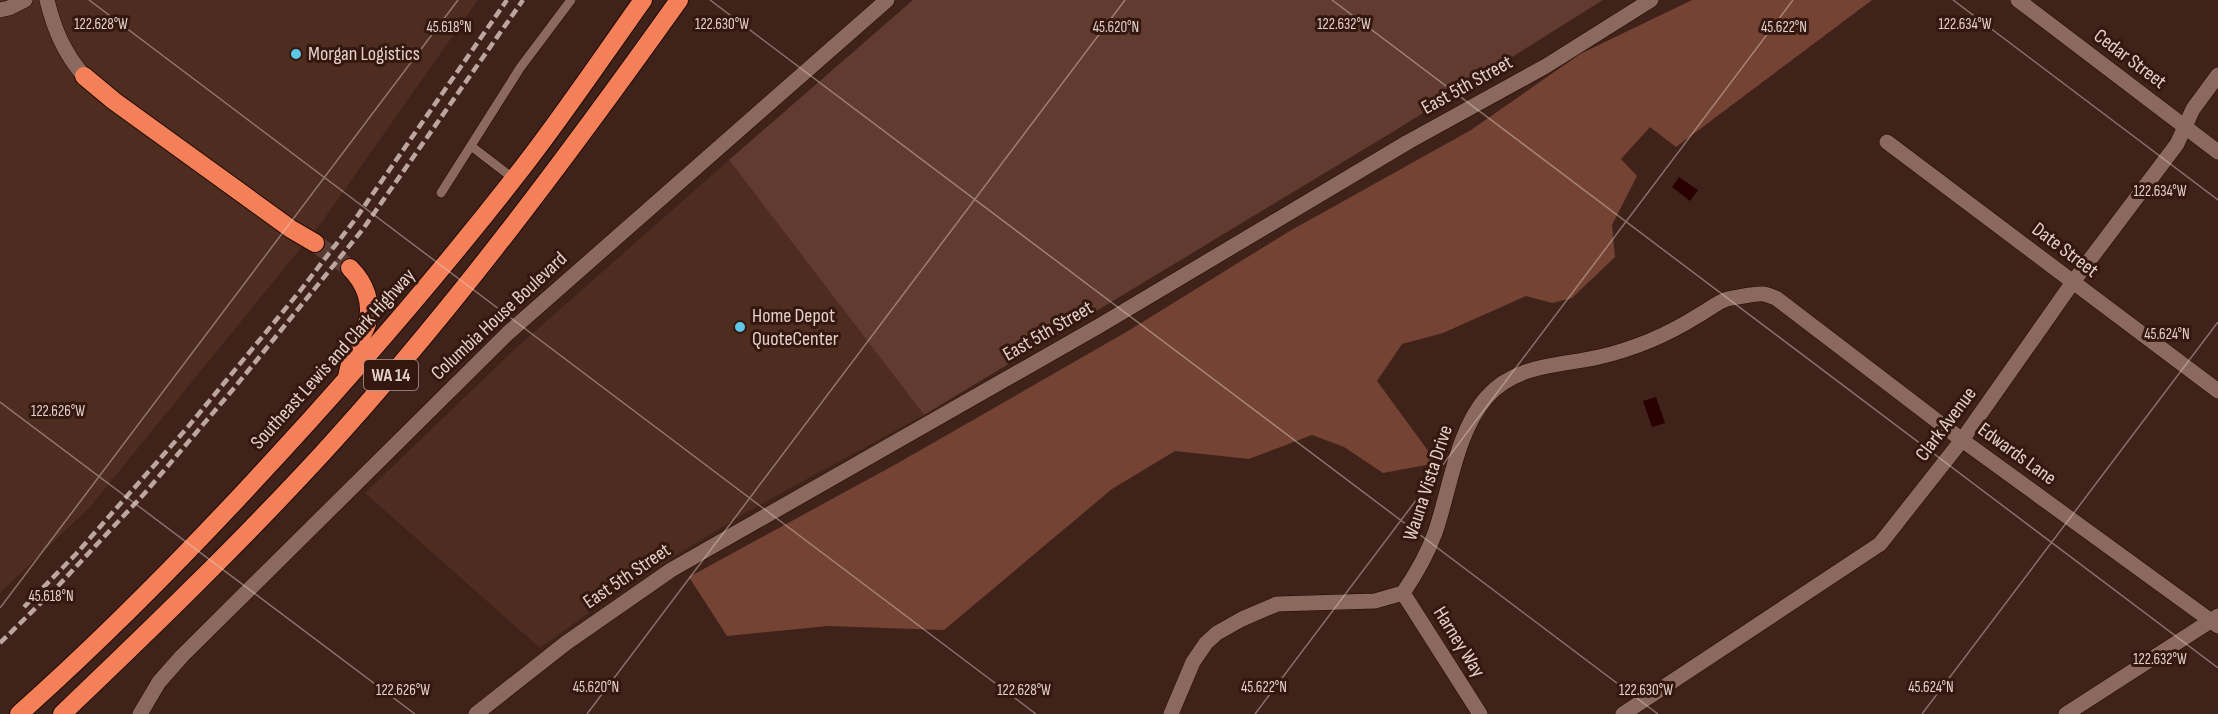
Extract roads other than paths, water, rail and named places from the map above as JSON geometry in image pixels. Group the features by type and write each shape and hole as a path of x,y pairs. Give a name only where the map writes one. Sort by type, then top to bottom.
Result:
{"highway":[{"name":"Southeast Lewis and Clark Highway","path":"19,714 123,616 209,530 345,383 425,291 514,179 643,0"},
{"name":"WA 14","path":"62,714 230,550 321,455 406,358 491,254 575,145 679,0"},
{"path":"84,76 114,101 291,229 315,243"},
{"path":"345,383 355,349 368,322 369,310 368,297 363,284 350,268"}],"street":[{"path":"0,10 25,0"},
{"path":"47,0 60,41 70,61 84,76"},
{"name":"Columbia House Boulevard","path":"140,714 159,682 182,656 508,333 887,0"},
{"name":"East 5th Street","path":"476,714 566,643 671,570 1099,326 1408,142 1545,66 1651,0"},
{"name":"Cedar Street","path":"2018,0 2218,152"},
{"name":"Clark Avenue","path":"1623,714 1880,544 1962,440 2073,282 2177,144 2193,109 2218,75"},
{"name":"Date Street","path":"1887,142 2218,391"},
{"name":"Edwards Lane","path":"1763,294 1776,298 1962,440 2216,621"},
{"name":"Wauna Vista Drive","path":"1403,593 1421,566 1435,534 1465,434 1474,414 1486,397 1503,382 1523,372 1545,366 1598,358 1624,350 1678,328 1726,300 1763,294"},
{"path":"1171,714 1193,662 1206,643 1217,633 1242,619 1277,604 1375,601 1403,593"},
{"name":"Harney Way","path":"1403,593 1480,714"},
{"path":"2066,714 2216,621"}],"lane":[{"path":"441,193 520,68 571,0"},
{"path":"471,146 514,179"}],"tunnel":[{"path":"315,243 350,268"}],"railway":[{"path":"24,607 76,554 187,428 300,291 354,221 507,0"},
{"path":"0,643 58,586 144,494 235,387 363,229 523,0"}],"place":[{"name":"Morgan Logistics","path":"296,54"},
{"name":"Home Depot QuoteCenter","path":"740,327"}]}
